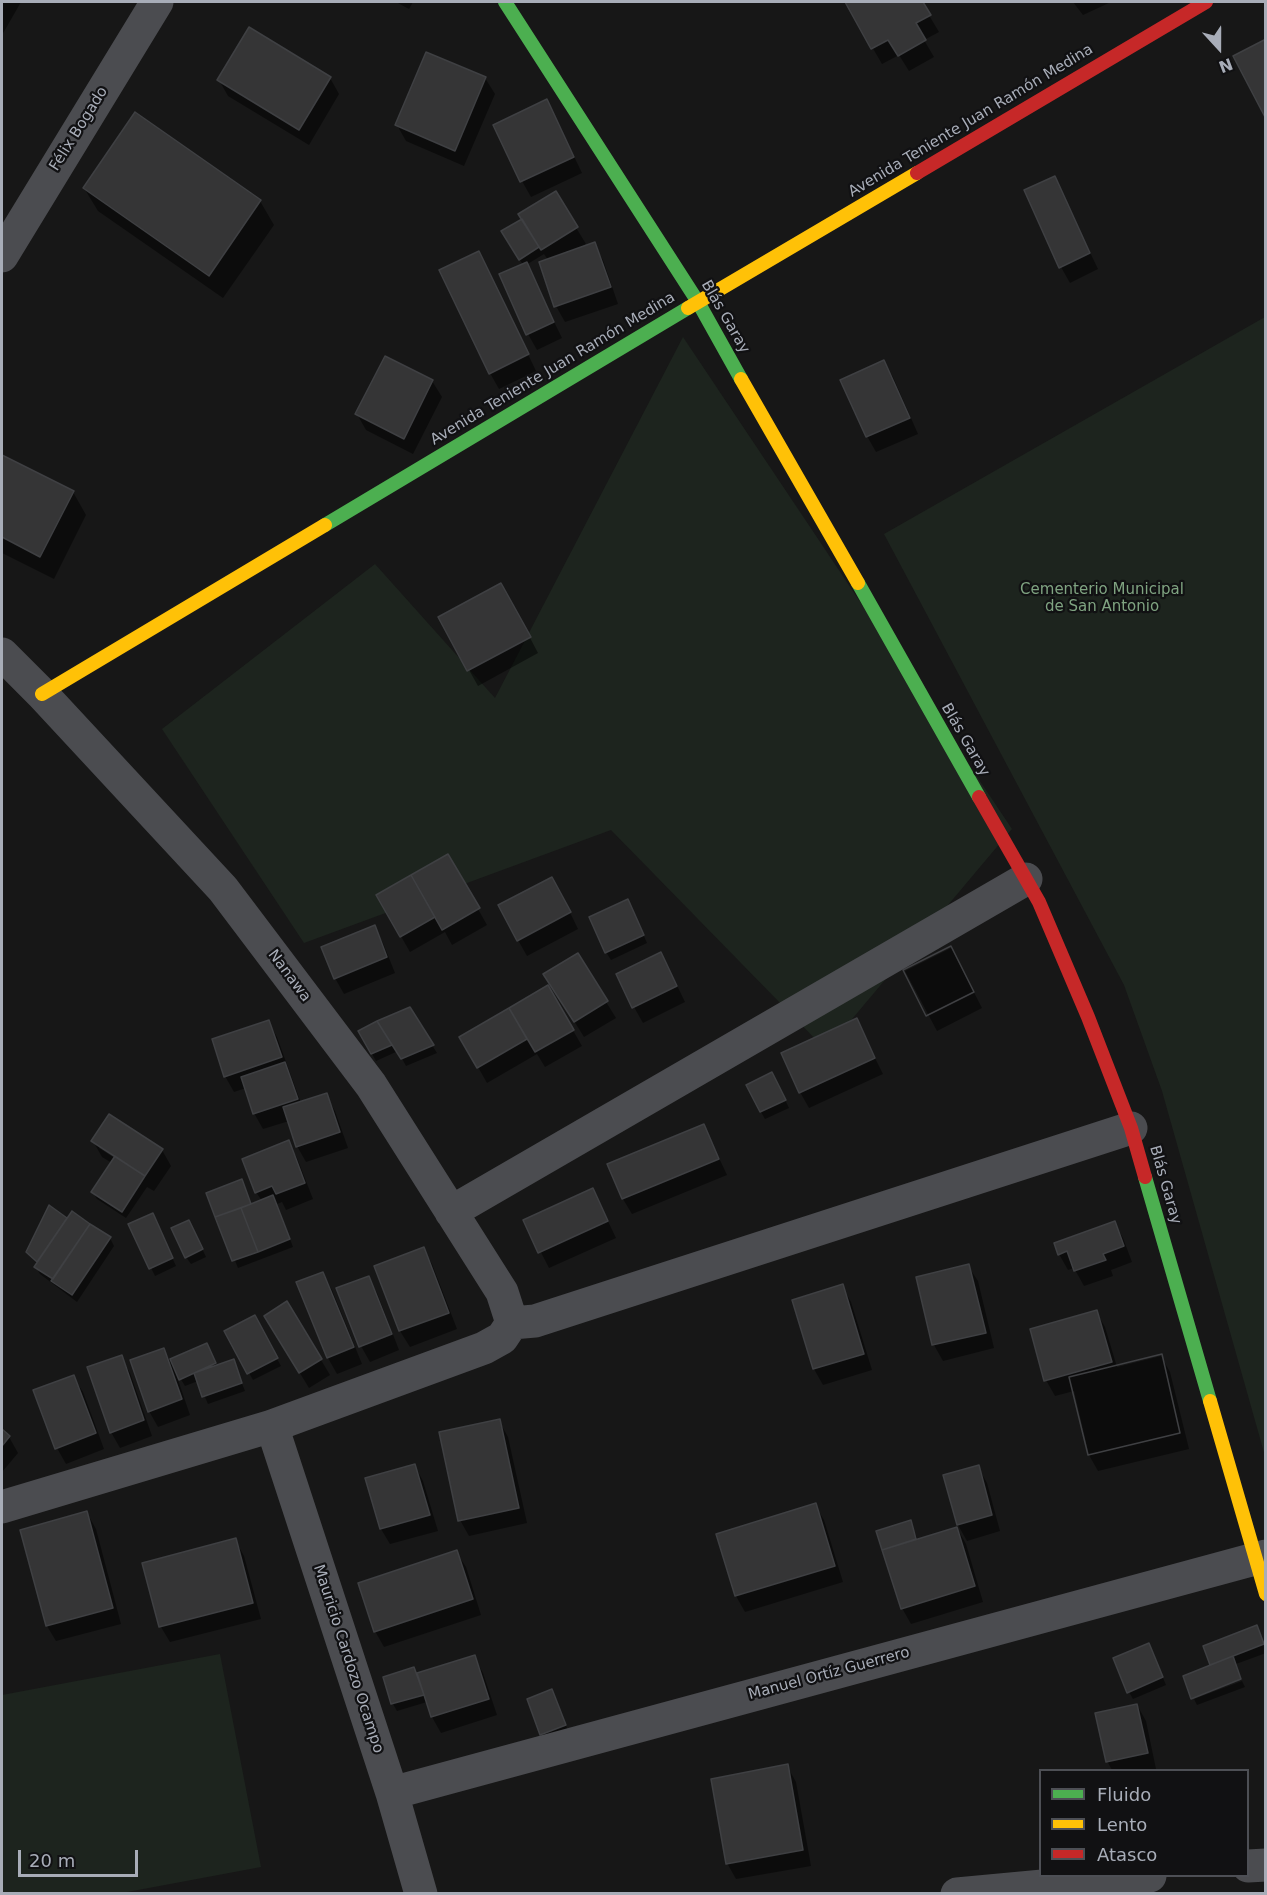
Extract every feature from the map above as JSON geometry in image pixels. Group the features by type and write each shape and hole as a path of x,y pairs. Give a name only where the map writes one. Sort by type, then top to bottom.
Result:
{"street":[{"name":"Félix Bogado","path":"2,256 157,2"},
{"name":"Blás Garay","path":"505,2 698,302 1039,902 1084,1007 1131,1128 1261,1557 1266,1594"},
{"name":"Avenida Teniente Juan Ramón Medina","path":"42,694 1206,2"},
{"name":"Nanawa","path":"2,654 223,889 371,1085 502,1292 507,1330"},
{"path":"451,1212 1026,879"},
{"path":"2,1507 272,1426 484,1348 507,1330 1131,1128"},
{"name":"Mauricio Cardozo Ocampo","path":"272,1426 392,1793 421,1893"},
{"name":"Manuel Ortíz Guerrero","path":"392,1793 1261,1557"},
{"path":"1249,1866 1266,1865"},
{"path":"957,1893 1128,1877"}],"green space":[{"name":"Cementerio Municipal de San Antonio","path":"1265,317 1265,1456 1162,1091 1124,985 884,534"},
{"path":"683,337 1012,829 826,1050 611,830 304,943 162,729 375,564 495,698"},
{"path":"220,1654 261,1867 122,1893 2,1893 2,1695"}],"building":[{"path":"845,2 923,2 931,15 916,23 926,40 898,56 888,40 871,49"},
{"path":"249,27 331,77 299,130 217,80"},
{"path":"1266,39 1266,119 1233,56"},
{"path":"426,52 486,77 455,151 395,125"},
{"path":"547,99 574,157 520,182 493,125"},
{"path":"135,112 261,200 209,276 83,188"},
{"path":"1055,176 1090,253 1059,268 1024,190"},
{"path":"556,191 578,227 541,250 518,214"},
{"path":"522,219 539,247 519,260 501,231"},
{"path":"595,242 611,287 554,307 539,262"},
{"path":"479,251 529,354 489,374 439,270"},
{"path":"527,262 554,322 526,335 499,274"},
{"path":"385,356 433,380 404,439 355,414"},
{"path":"884,360 910,418 866,437 840,380"},
{"path":"2,455 74,491 40,557 2,537"},
{"path":"501,583 531,637 467,671 438,617"},
{"path":"448,854 480,908 442,930 411,875"},
{"path":"411,875 435,917 400,937 376,895"},
{"path":"552,877 571,912 517,941 498,905"},
{"path":"628,899 644,935 605,953 589,917"},
{"path":"375,925 387,957 334,979 321,947"},
{"path":"951,946 974,992 926,1016 903,970"},
{"path":"951,946 974,992 926,1016 903,970"},
{"path":"661,952 677,986 632,1008 616,974"},
{"path":"578,953 608,1001 574,1022 543,974"},
{"path":"548,985 574,1030 535,1052 509,1008"},
{"path":"410,1007 434,1045 401,1059 377,1021"},
{"path":"509,1008 527,1039 477,1068 459,1037"},
{"path":"857,1018 875,1058 799,1093 781,1053"},
{"path":"269,1020 282,1057 224,1077 212,1039"},
{"path":"377,1021 392,1045 371,1054 358,1031"},
{"path":"285,1062 298,1099 253,1114 241,1077"},
{"path":"772,1072 786,1100 760,1112 746,1085"},
{"path":"327,1093 340,1132 296,1147 283,1107"},
{"path":"109,1114 163,1149 145,1176 91,1141"},
{"path":"704,1124 719,1159 622,1199 607,1164"},
{"path":"289,1140 305,1183 276,1194 272,1186 255,1193 242,1159"},
{"path":"115,1156 145,1176 122,1212 91,1192"},
{"path":"242,1179 251,1204 215,1217 206,1193"},
{"path":"593,1188 608,1221 538,1253 523,1220"},
{"path":"273,1195 290,1239 258,1252 241,1208"},
{"path":"49,1205 67,1218 37,1262 26,1252"},
{"path":"241,1208 258,1252 232,1261 215,1217"},
{"path":"72,1211 90,1224 53,1279 34,1267"},
{"path":"153,1213 173,1258 149,1269 128,1224"},
{"path":"189,1220 203,1249 185,1258 171,1228"},
{"path":"1115,1221 1124,1246 1103,1254 1106,1260 1074,1271 1067,1251 1058,1255 1054,1243"},
{"path":"90,1224 111,1237 72,1295 51,1281"},
{"path":"424,1247 449,1313 399,1331 374,1266"},
{"path":"969,1264 986,1333 932,1345 916,1277"},
{"path":"323,1272 354,1347 327,1358 296,1282"},
{"path":"369,1276 392,1334 359,1347 336,1288"},
{"path":"843,1284 864,1354 813,1369 792,1300"},
{"path":"287,1301 322,1359 299,1373 264,1316"},
{"path":"1097,1310 1112,1362 1044,1381 1030,1329"},
{"path":"255,1315 278,1358 247,1374 224,1331"},
{"path":"207,1343 216,1363 179,1380 170,1359"},
{"path":"164,1348 182,1399 148,1412 130,1360"},
{"path":"1162,1354 1180,1433 1088,1455 1069,1377"},
{"path":"1162,1354 1180,1433 1088,1455 1069,1377"},
{"path":"122,1355 144,1420 110,1433 87,1367"},
{"path":"234,1359 242,1383 202,1397 194,1373"},
{"path":"74,1375 96,1433 55,1449 33,1390"},
{"path":"500,1419 519,1508 458,1521 439,1432"},
{"path":"2,1429 10,1436 2,1446"},
{"path":"415,1464 430,1515 380,1529 365,1478"},
{"path":"979,1465 992,1515 957,1525 943,1475"},
{"path":"816,1503 835,1566 735,1596 716,1534"},
{"path":"87,1511 113,1608 46,1626 20,1530"},
{"path":"911,1520 916,1539 882,1550 876,1531"},
{"path":"957,1527 975,1586 901,1609 882,1550"},
{"path":"236,1538 253,1603 159,1627 142,1563"},
{"path":"457,1550 473,1599 374,1632 358,1583"},
{"path":"1257,1625 1264,1644 1210,1665 1203,1646"},
{"path":"1149,1643 1163,1677 1127,1693 1113,1658"},
{"path":"475,1655 489,1699 431,1717 417,1673"},
{"path":"1233,1656 1241,1679 1191,1699 1183,1676"},
{"path":"414,1667 424,1695 391,1704 383,1677"},
{"path":"552,1689 566,1725 540,1735 527,1699"},
{"path":"1137,1704 1148,1753 1106,1762 1095,1713"},
{"path":"788,1764 803,1850 726,1864 711,1779"}],"traffic: fast":[{"path":"505,2 698,302 741,379"},
{"path":"325,525 688,308"},
{"path":"858,583 979,797"},
{"path":"1145,1177 1210,1401"}],"traffic: slow":[{"path":"688,308 917,173"},
{"path":"741,379 858,583"},
{"path":"42,694 325,525"},
{"path":"1210,1401 1266,1594"}],"traffic: jam":[{"path":"917,173 1206,2"},
{"path":"979,797 1039,902 1088,1017 1131,1128 1145,1177"}]}
